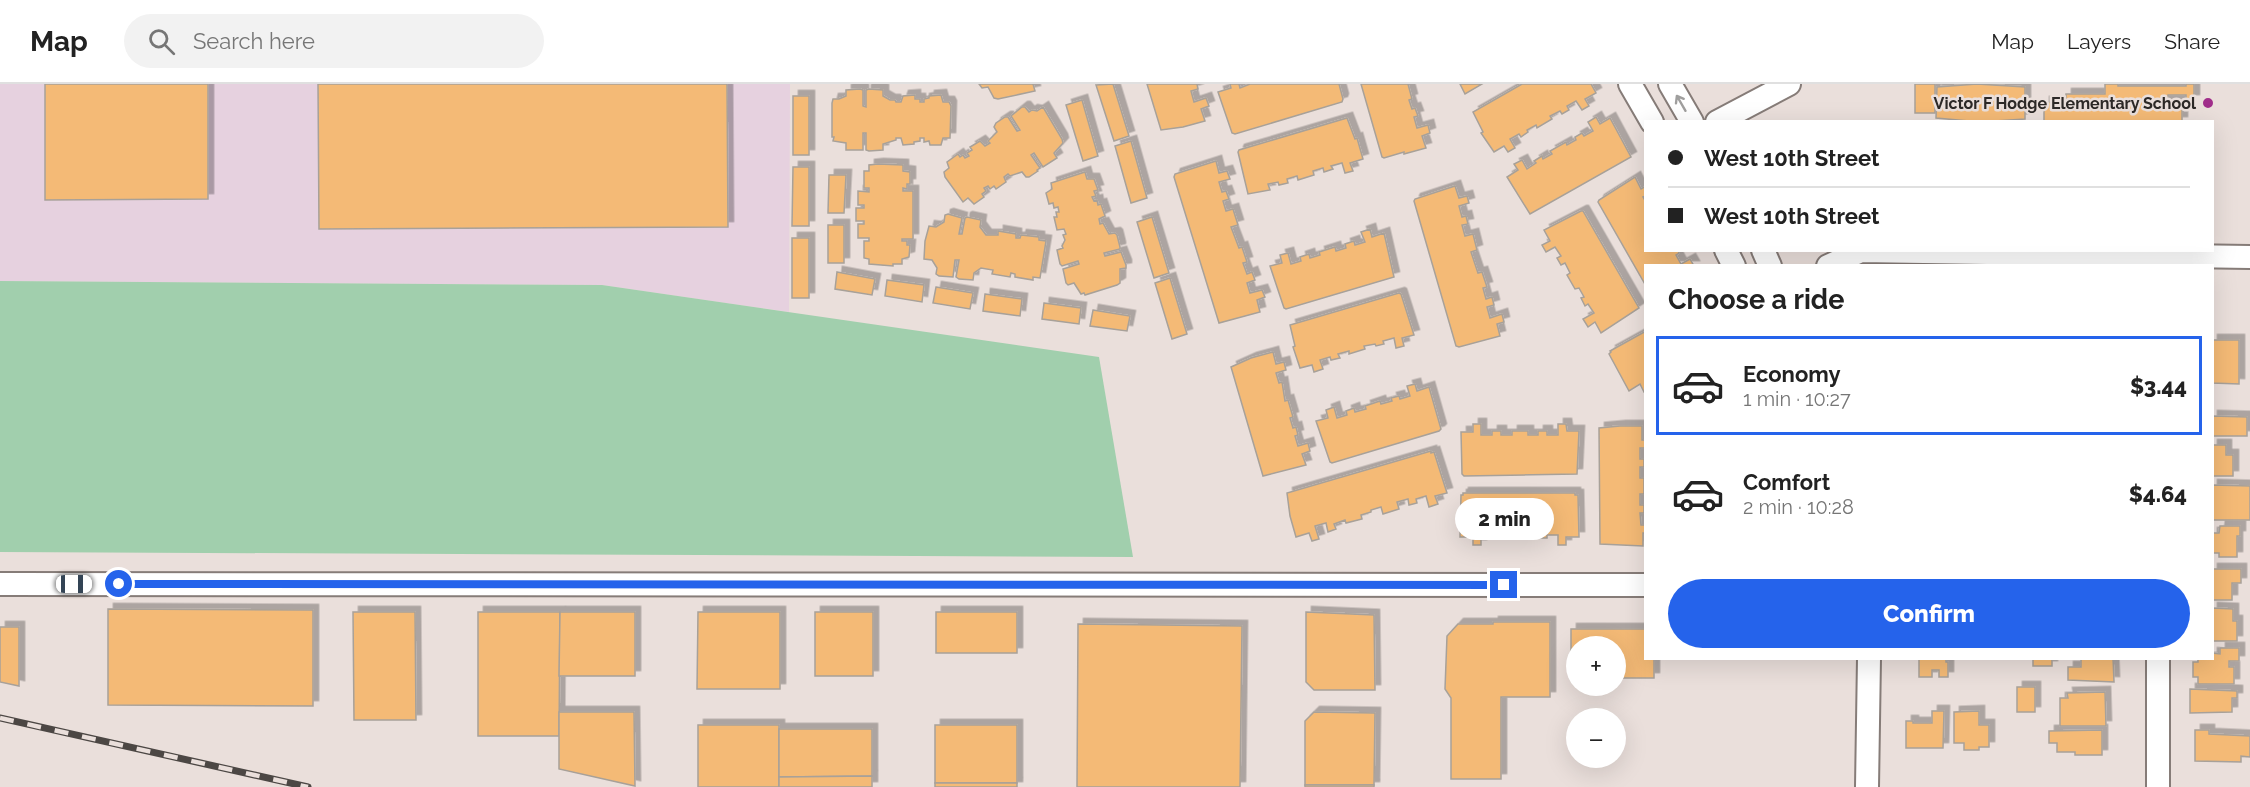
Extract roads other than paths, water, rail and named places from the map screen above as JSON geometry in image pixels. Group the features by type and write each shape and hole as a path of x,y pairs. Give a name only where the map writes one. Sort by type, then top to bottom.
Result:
{"street":[{"path":"1630,84 1651,120"},
{"path":"1670,84 1691,120"},
{"path":"1722,120 1789,84"},
{"path":"1832,264 1859,252"},
{"path":"1894,252 2158,260 2188,256 2250,257"},
{"path":"0,584 1644,585"},
{"path":"1867,787 1869,660"},
{"path":"2158,660 2158,787"}],"railway":[{"path":"0,718 308,787"}],"place":[{"name":"Victor F Hodge Elementary School","path":"2208,103"}]}
